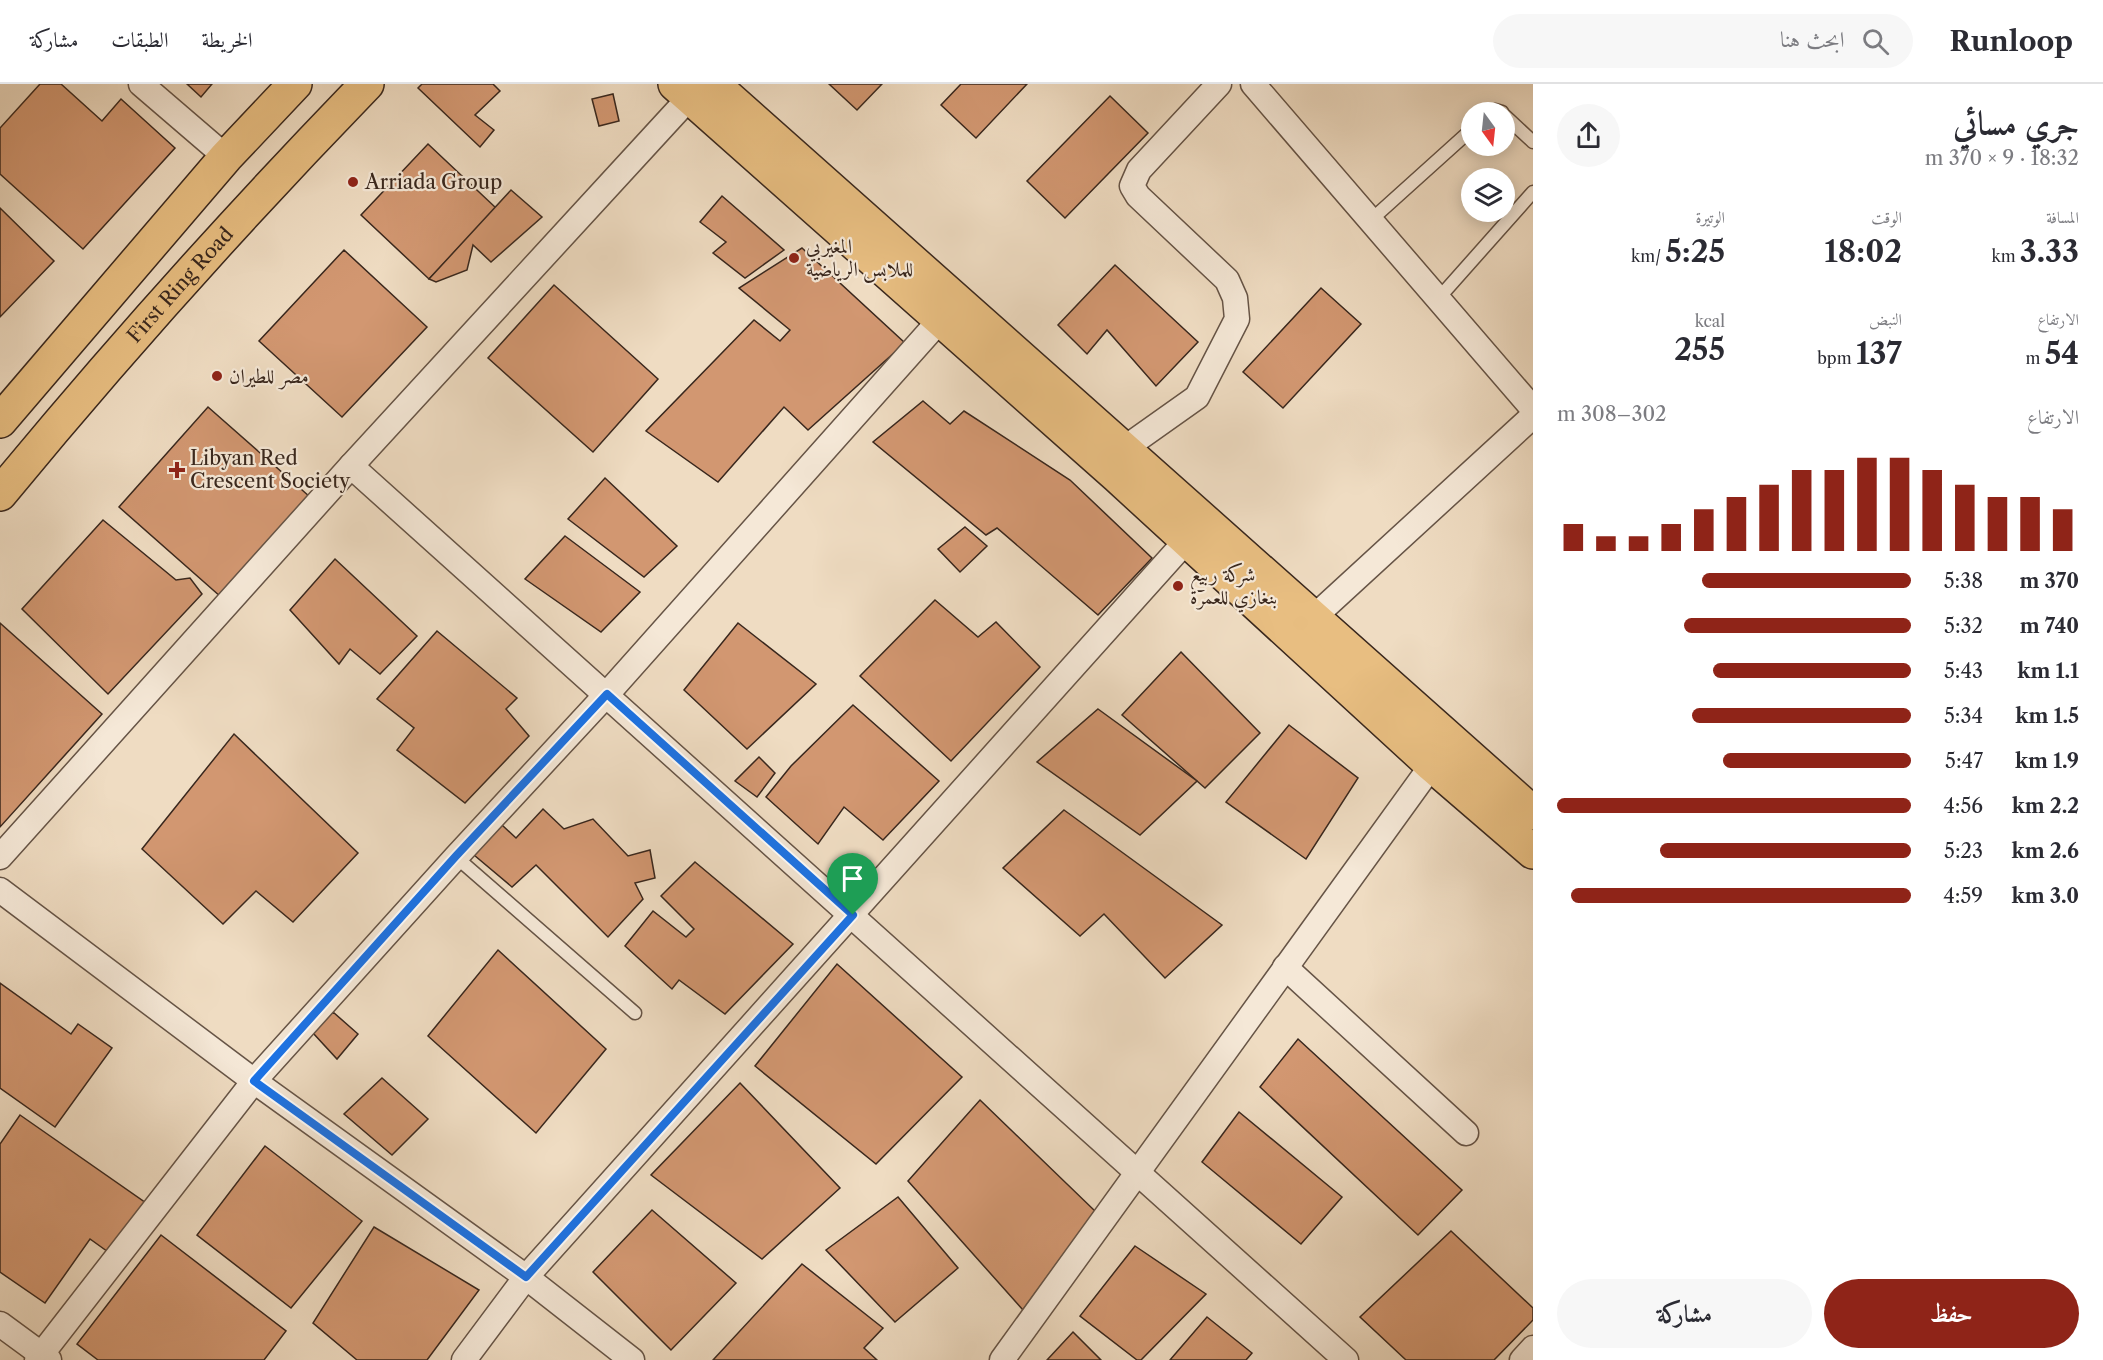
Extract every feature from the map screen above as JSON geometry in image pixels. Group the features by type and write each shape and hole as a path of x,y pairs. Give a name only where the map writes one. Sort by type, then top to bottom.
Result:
{"main road":[{"path":"3,412 226,157 295,84"},
{"name":"First Ring Road","path":"0,494 129,341 259,196 367,84"},
{"path":"693,88 1125,448 1314,617 1526,827"},
{"path":"693,88 940,320 1117,476 1432,765 1526,827"}],"street":[{"path":"141,84 226,157"},
{"path":"1125,448 1197,397 1237,319 1235,298 1227,280 1138,196 1132,186 1139,170 1219,84"},
{"path":"1253,84 1533,409"},
{"path":"0,856 693,88"},
{"path":"0,1324 43,1358 254,1081 456,856 607,694 940,320"},
{"path":"1314,617 1533,416"},
{"path":"351,466 1346,1360"},
{"path":"464,1360 526,1277 1186,541"},
{"path":"1002,1360 1138,1175 1432,765"},
{"path":"0,891 254,1081 526,1277 632,1360"},
{"path":"1285,967 1466,1133"},
{"path":"1522,1360 1533,1348"}],"lane":[{"path":"1515,125 1533,142"},
{"path":"1371,220 1461,139"},
{"path":"1438,298 1533,192"},
{"path":"456,856 635,1013"}],"building":[{"path":"40,84 61,84 102,121 121,99 175,148 83,249 0,174 0,128"},
{"path":"187,84 212,84 201,97"},
{"path":"422,84 493,84 500,91 475,115 494,130 480,147 418,88"},
{"path":"829,84 882,84 857,110"},
{"path":"961,84 1027,84 976,138 941,105"},
{"path":"613,94 619,121 599,126 592,99"},
{"path":"1110,96 1148,133 1065,218 1027,181"},
{"path":"428,144 496,208 429,279 361,215"},
{"path":"511,190 542,217 491,262 473,245 467,270 436,282 429,279"},
{"path":"722,196 784,250 745,278 713,253 726,242 700,222"},
{"path":"0,208 54,261 0,317"},
{"path":"802,248 905,343 808,430 784,407 718,482 646,431 754,320 780,341 790,330 739,288"},
{"path":"344,250 427,327 342,417 259,341"},
{"path":"1115,265 1198,342 1156,386 1107,330 1087,354 1058,325"},
{"path":"554,285 658,379 593,452 488,358"},
{"path":"1321,288 1361,324 1283,408 1243,372"},
{"path":"923,401 950,424 964,411 1070,480 1152,558 1098,615 997,528 986,535 873,442"},
{"path":"208,407 310,497 221,597 119,507"},
{"path":"605,478 677,546 644,577 568,519"},
{"path":"103,520 176,580 190,578 202,594 108,694 22,609"},
{"path":"965,527 987,546 960,572 938,549"},
{"path":"565,536 640,592 601,632 525,579"},
{"path":"335,559 417,636 380,674 350,649 339,664 290,610"},
{"path":"935,600 978,637 996,622 1040,667 951,761 860,676"},
{"path":"0,623 102,714 0,827"},
{"path":"738,623 816,684 747,749 684,690"},
{"path":"437,631 517,698 506,709 529,736 465,803 397,750 414,728 377,699"},
{"path":"1181,652 1260,733 1205,788 1122,715"},
{"path":"853,705 939,781 883,840 844,807 818,844 766,797 791,766"},
{"path":"1098,709 1197,781 1140,835 1037,762"},
{"path":"1289,725 1358,778 1306,859 1226,802"},
{"path":"234,734 358,853 293,922 256,891 223,924 142,849"},
{"path":"759,757 775,773 757,797 735,781"},
{"path":"543,809 564,829 593,819 628,856 650,850 655,878 635,883 643,899 608,937 536,865 512,887 474,855 502,825 516,838"},
{"path":"1064,810 1222,925 1165,978 1104,914 1080,936 1003,868"},
{"path":"695,862 793,944 725,1014 679,980 672,989 625,946 653,911 686,937 694,929 661,896"},
{"path":"498,950 606,1049 536,1133 428,1036"},
{"path":"837,964 962,1077 876,1164 755,1066"},
{"path":"0,983 71,1034 78,1024 112,1048 55,1127 0,1088"},
{"path":"333,1012 358,1034 337,1059 313,1033"},
{"path":"1298,1039 1462,1190 1418,1235 1260,1087"},
{"path":"382,1078 428,1119 392,1155 344,1114"},
{"path":"740,1083 840,1188 762,1259 651,1175"},
{"path":"980,1100 1095,1211 1023,1310 908,1181"},
{"path":"1239,1112 1342,1197 1301,1244 1202,1162"},
{"path":"20,1115 146,1203 111,1254 90,1239 45,1303 0,1272 0,1144"},
{"path":"265,1146 362,1221 291,1308 197,1235"},
{"path":"898,1197 958,1268 895,1322 826,1250"},
{"path":"652,1210 736,1283 671,1350 593,1272"},
{"path":"374,1227 479,1290 427,1360 357,1360 313,1323"},
{"path":"1451,1231 1533,1308 1533,1320 1494,1360 1406,1360 1360,1317"},
{"path":"161,1235 286,1331 264,1360 98,1360 77,1344"},
{"path":"1135,1246 1206,1294 1141,1360 1137,1360 1080,1316"},
{"path":"802,1264 883,1328 864,1348 877,1360 713,1360"},
{"path":"1207,1317 1252,1353 1246,1360 1170,1360"},
{"path":"1073,1332 1101,1360 1047,1360"}],"place":[{"name":"Arriada Group","path":"353,182"},
{"name":"المغيربي للملابس الرياضية","path":"794,258"},
{"name":"مصر للطيران","path":"217,376"},
{"name":"Libyan Red Crescent Society","path":"177,470"},
{"name":"شركة ربيع بنغازي للعمرة","path":"1178,586"}],"route":[{"path":"607,694 853,915 526,1277 254,1081 456,856 607,694"}]}
